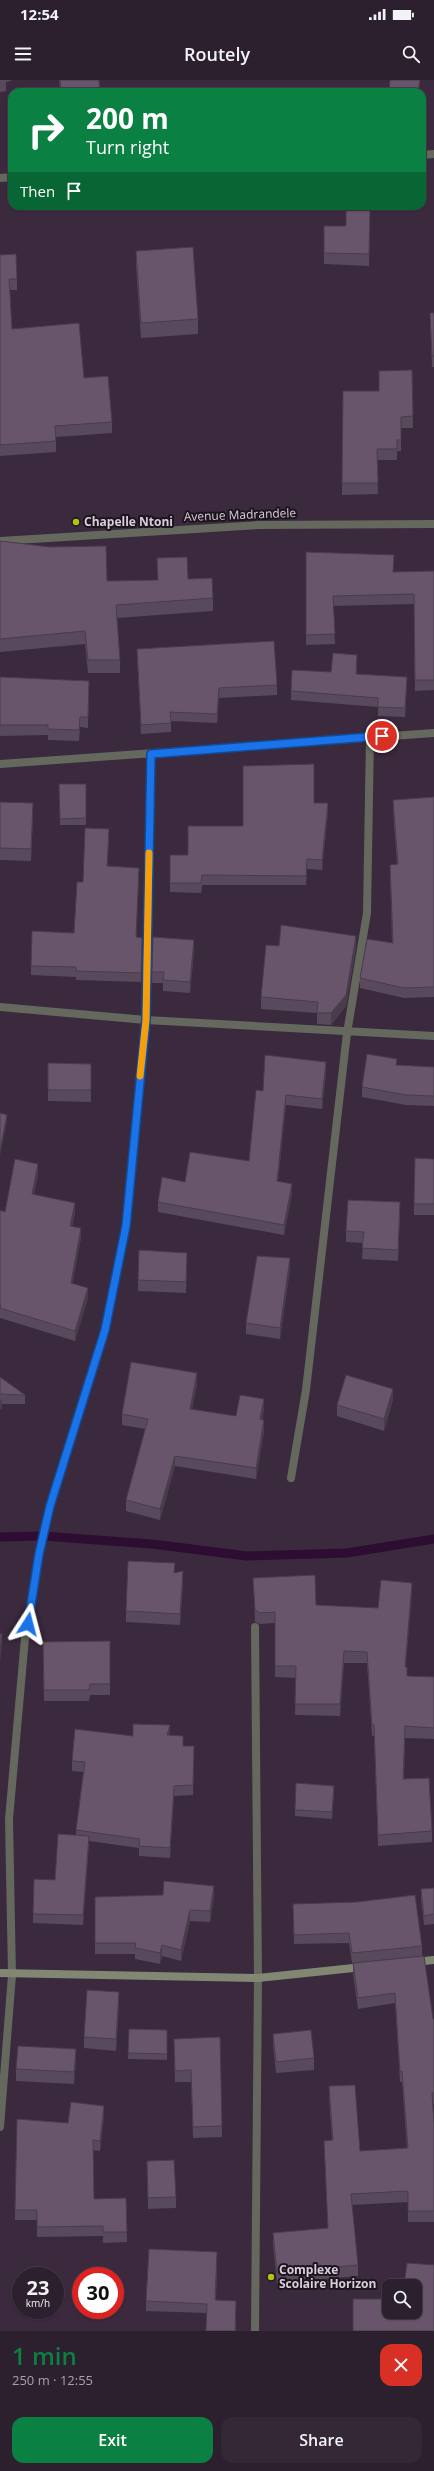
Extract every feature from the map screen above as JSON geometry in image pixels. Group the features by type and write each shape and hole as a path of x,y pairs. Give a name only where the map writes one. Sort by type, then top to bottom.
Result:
{"street":[{"name":"Avenue Madrandele","path":"0,541 259,525 434,524"},
{"path":"0,764 434,733"},
{"path":"291,1478 306,1390 347,1032 367,913 370,737"},
{"path":"0,2127 12,1974 9,1819 25,1638 39,1554 50,1506 105,1330 126,1226 146,1020 151,754"},
{"path":"0,1007 146,1020 434,1036"},
{"path":"255,1627 258,1978 255,2331"},
{"path":"403,1963 434,1960"},
{"path":"0,1973 258,1978 373,1966"}],"building":[{"path":"60,80 99,80 100,88 61,88"},
{"path":"390,80 420,80 419,88 389,88"},
{"path":"346,210 370,210 369,254 324,253 324,226 346,226"},
{"path":"193,247 198,319 141,323 136,251"},
{"path":"16,254 17,279 9,279 12,329 79,323 84,378 108,376 112,422 55,426 56,441 0,445 0,255"},
{"path":"430,313 434,313 434,356 432,356"},
{"path":"412,370 413,416 401,417 401,440 397,440 397,449 377,449 378,483 342,483 343,391 379,391 379,371"},
{"path":"0,541 50,547 106,546 107,581 158,580 157,558 187,557 188,579 212,578 213,598 116,605 120,660 88,660 85,631 0,639"},
{"path":"306,552 394,555 393,572 434,571 434,680 415,680 414,594 333,596 335,634 306,635"},
{"path":"274,641 277,685 219,688 217,714 170,712 171,723 141,725 137,649"},
{"path":"333,653 357,655 356,674 407,677 405,708 378,707 378,698 291,691 292,670 331,672"},
{"path":"0,677 89,681 88,717 80,717 79,730 48,729 48,725 0,725"},
{"path":"314,764 314,803 328,803 322,860 307,859 306,876 202,875 201,883 170,883 170,855 188,855 188,826 243,826 243,766"},
{"path":"59,784 86,784 86,818 60,819"},
{"path":"434,797 434,987 404,988 360,978 367,939 393,943 390,865 398,864 393,800"},
{"path":"0,802 33,803 31,849 0,848"},
{"path":"85,828 109,829 107,866 139,868 136,937 142,938 141,973 76,971 76,967 31,966 32,931 74,933 77,882 83,882"},
{"path":"281,925 356,936 346,995 331,1013 317,1013 318,1002 261,997 266,945 279,946"},
{"path":"153,937 194,940 190,982 163,980 164,972 152,972"},
{"path":"367,1054 397,1059 396,1065 434,1067 434,1096 406,1095 362,1087"},
{"path":"265,1055 326,1062 322,1099 286,1095 277,1181 292,1184 284,1225 158,1202 162,1177 185,1182 190,1152 249,1161 256,1090 263,1091"},
{"path":"48,1063 91,1064 91,1090 48,1090"},
{"path":"0,1113 7,1115 0,1150"},
{"path":"415,1158 434,1159 434,1204 414,1204"},
{"path":"15,1159 38,1164 32,1194 75,1203 70,1226 81,1228 71,1283 88,1288 75,1331 0,1308 0,1210 5,1212"},
{"path":"348,1200 400,1202 398,1250 362,1248 364,1232 346,1231"},
{"path":"139,1250 187,1253 186,1282 138,1280"},
{"path":"257,1256 290,1258 280,1328 246,1323"},
{"path":"131,1362 197,1373 190,1409 236,1416 240,1395 264,1399 260,1419 264,1420 256,1468 175,1456 160,1509 126,1500 148,1419 122,1414"},
{"path":"346,1375 393,1389 384,1419 337,1405"},
{"path":"0,1377 25,1395 0,1394"},
{"path":"128,1561 175,1563 174,1573 183,1571 180,1614 126,1611"},
{"path":"315,1575 316,1605 378,1608 381,1580 412,1583 405,1667 407,1667 407,1676 434,1677 434,1728 405,1726 403,1779 429,1778 432,1831 378,1835 374,1725 372,1725 367,1652 344,1651 340,1704 295,1704 296,1666 275,1666 275,1612 260,1613 255,1610 253,1578"},
{"path":"0,1634 2,1634 0,1652"},
{"path":"110,1641 110,1684 90,1684 89,1690 44,1690 43,1642"},
{"path":"133,1724 170,1725 167,1735 183,1736 183,1746 194,1746 193,1785 174,1786 170,1848 139,1846 140,1839 76,1830 85,1762 72,1761 75,1729 133,1736"},
{"path":"296,1783 334,1786 332,1812 295,1810"},
{"path":"58,1834 89,1836 83,1915 33,1914 34,1879 55,1880"},
{"path":"164,1881 214,1886 210,1911 190,1910 181,1950 162,1945 160,1953 135,1948 136,1943 95,1943 95,1897 163,1895"},
{"path":"434,1888 434,1914 424,1916 421,1889"},
{"path":"415,1895 422,1946 352,1953 349,1933 294,1935 293,1904 357,1902"},
{"path":"424,1956 434,2019 434,2093 432,2093 434,2124 434,2211 408,2211 408,2191 351,2194 358,2265 277,2272 273,2233 328,2228 324,2141 333,2140 329,2086 355,2085 360,2151 408,2148 402,2071 400,2072 395,1993 358,1998 353,1963"},
{"path":"87,1990 119,1992 116,2039 84,2037"},
{"path":"129,2029 167,2030 167,2054 128,2053"},
{"path":"311,2030 314,2058 276,2062 273,2034"},
{"path":"220,2037 222,2126 193,2127 191,2070 175,2071 174,2039"},
{"path":"18,2046 76,2049 74,2072 16,2069"},
{"path":"71,2102 104,2106 100,2141 93,2140 94,2199 126,2198 127,2232 103,2232 103,2226 37,2227 37,2210 15,2210 17,2119 68,2123"},
{"path":"174,2160 176,2197 148,2198 147,2161"},
{"path":"149,2249 217,2252 215,2300 236,2301 235,2331 206,2331 207,2304 146,2301"},
{"path":"407,2263 434,2265 434,2331 353,2331 353,2299 382,2299 382,2319 422,2319 422,2279 405,2279"}],"waterway":[{"path":"0,1537 43,1536 152,1544 247,1556 347,1553 434,1539"}],"slow traffic":[{"path":"140,1076 146,1020 149,853"}],"place":[{"name":"Chapelle Ntoni","path":"76,522"},
{"name":"Complexe Scolaire Horizon","path":"271,2277"}],"route":[{"path":"28,1624 39,1554 50,1506 73,1428 105,1330 126,1226 146,1020 151,754 382,736"}]}
